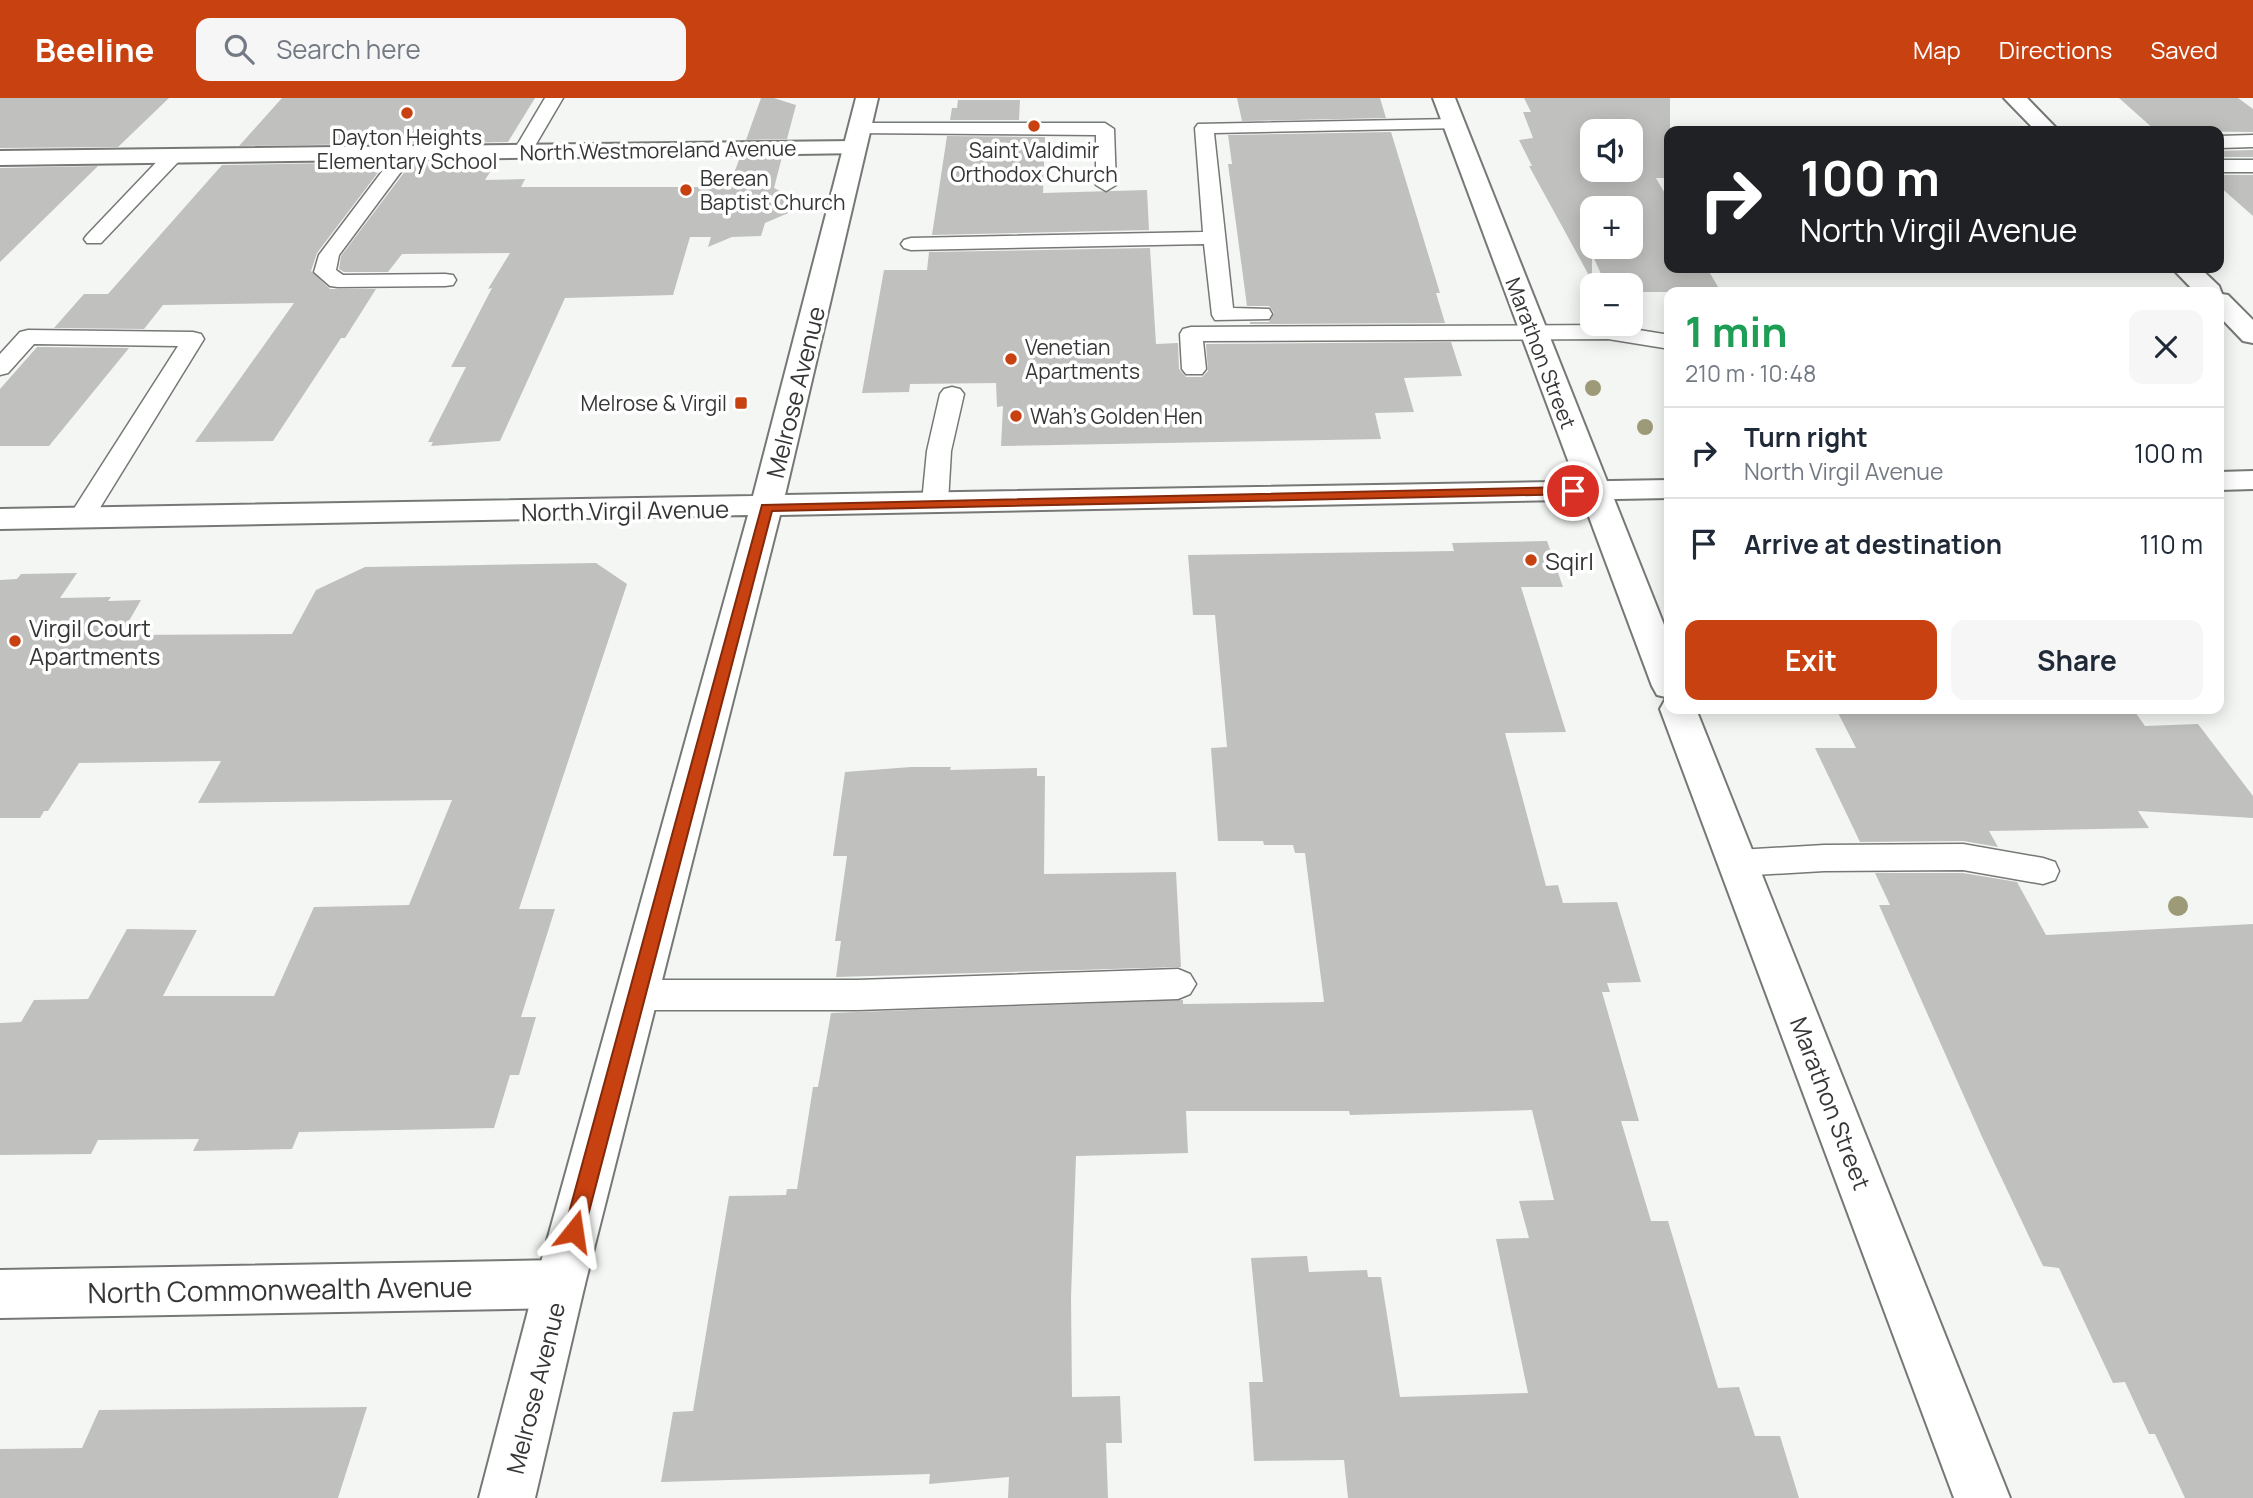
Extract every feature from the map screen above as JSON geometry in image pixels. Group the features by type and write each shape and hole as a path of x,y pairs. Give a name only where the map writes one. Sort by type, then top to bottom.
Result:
{"main road":[{"name":"Melrose Avenue","path":"507,1498 560,1284 766,508 867,98"},
{"path":"2015,98 2043,126"},
{"name":"Marathon Street","path":"1449,111 1520,318 1594,491 1664,671"},
{"name":"North Westmoreland Avenue","path":"0,158 522,152 857,138"},
{"path":"2190,273 2205,287"},
{"path":"2224,306 2253,335"},
{"path":"2224,481 2253,480"},
{"name":"North Virgil Avenue","path":"0,519 766,508 935,502 1664,489"},
{"name":"Marathon Street","path":"1680,714 1982,1498"},
{"name":"North Commonwealth Avenue","path":"0,1294 560,1284"}],"lane":[{"path":"522,152 554,98"},
{"path":"1106,185 1105,129 1110,107"},
{"path":"1449,111 1203,128 1223,314 1466,311"},
{"path":"857,138 1105,129"},
{"path":"2224,142 2253,141"},
{"path":"406,153 329,255 325,272 338,281 445,280"},
{"path":"94,239 173,156"},
{"path":"2224,166 2253,166"},
{"path":"911,244 1214,238"},
{"path":"1194,369 1191,334 1520,318 1664,341"},
{"path":"0,368 28,337 193,339 81,518"},
{"path":"935,502 939,451 952,394"},
{"path":"1738,863 1824,858 1963,857 2043,871"},
{"path":"636,995 858,995 1178,985"}],"building":[{"path":"0,98 169,98 118,147 0,148"},
{"path":"282,98 535,98 508,142 239,146"},
{"path":"761,98 774,98 796,105 787,139 746,140"},
{"path":"1237,98 1380,98 1386,118 1242,121"},
{"path":"1524,98 1670,98 1670,126 1664,126 1664,178 1656,178 1664,192 1664,273 1710,273 1718,287 1664,287 1664,292 1643,292 1643,273 1601,273 1594,259 1643,259 1643,196 1580,196 1580,259 1592,259 1592,273 1588,273 1529,166 1532,166 1519,140 1533,138 1523,112 1531,112"},
{"path":"2119,98 2238,98 2253,109 2253,132 2224,132 2224,126 2150,126"},
{"path":"958,100 1020,100 1019,120 950,120 952,108 957,108"},
{"path":"1391,132 1440,293 1436,293 1445,323 1250,324 1269,322 1274,313 1269,306 1247,306 1228,164 1232,164 1228,135"},
{"path":"947,136 1045,137 1043,193 1147,190 1149,230 932,235"},
{"path":"2253,150 2253,157 2224,157 2224,151"},
{"path":"740,157 782,157 774,188 807,205 765,223 761,236 732,237 708,247 711,237 690,237 673,295 565,298 500,441 431,446 433,442 428,442 466,367 451,367 492,288 488,289 510,253 402,254 388,272 344,272 339,269 341,256 412,162 497,161 485,180 525,179 521,187 729,187"},
{"path":"386,162 317,253 311,271 330,289 376,289 273,441 195,442 294,303 163,305 144,329 54,328 84,294 108,294 222,165"},
{"path":"98,166 0,262 0,168"},
{"path":"2224,175 2253,175 2253,216 2224,190"},
{"path":"1150,248 1156,344 1178,343 1179,369 1186,377 1202,377 1208,371 1206,344 1451,342 1462,376 1404,378 1414,412 1375,413 1381,439 1001,446 1003,406 997,407 996,383 910,384 909,392 862,393 884,270 927,270 929,252"},
{"path":"37,347 129,348 49,446 0,446 0,389"},
{"path":"1547,541 1563,587 1521,587 1566,732 1505,733 1546,886 1558,885 1563,903 1617,902 1641,982 1607,983 1610,992 1602,992 1639,1121 1621,1121 1651,1221 1668,1221 1718,1388 1739,1387 1755,1436 1780,1436 1799,1498 1348,1498 1344,1460 1254,1461 1249,1382 1263,1382 1251,1258 1307,1256 1309,1272 1367,1270 1368,1277 1381,1277 1400,1397 1528,1393 1496,1239 1529,1238 1519,1201 1554,1200 1532,1110 1350,1115 1349,1111 1186,1111 1188,1153 1076,1156 1071,1297 1072,1397 1120,1396 1122,1443 1106,1443 1108,1498 1008,1498 1009,1477 929,1484 930,1474 661,1482 673,1412 693,1411 729,1196 786,1195 787,1189 797,1189 813,1087 818,1087 831,1013 1183,1000 1183,1004 1324,1002 1305,853 1295,853 1293,845 1264,845 1263,841 1218,841 1211,748 1227,747 1215,615 1193,615 1188,555 1454,551 1452,543"},
{"path":"596,563 627,584 519,909 555,909 521,1017 536,1017 519,1075 510,1075 494,1128 299,1132 292,1149 193,1151 199,1139 98,1140 91,1154 0,1155 0,1023 21,1022 34,1000 88,999 127,929 197,930 163,996 274,996 314,907 409,905 452,800 198,803 221,761 79,763 48,811 44,811 40,818 0,818 0,580 17,579 21,574 77,573 60,598 111,597 108,601 141,600 121,635 292,634 316,590 365,567"},
{"path":"1839,714 2137,714 2145,726 2198,724 2253,796 2253,818 2138,811 2149,828 1989,831 1998,847 1963,841 1860,842 1815,748 1856,748"},
{"path":"951,767 950,770 1037,768 1037,776 1045,776 1044,874 1176,872 1181,967 836,977 841,941 835,941 847,856 833,856 845,772"},
{"path":"1875,873 1963,873 2017,882 2046,935 2253,924 2253,1498 2185,1498 2155,1434 2149,1434 2125,1382 2113,1383 2059,1268 2043,1266 1983,1139 1879,905 1890,905"},
{"path":"367,1407 338,1498 0,1498 0,1449 82,1448 99,1410"}],"place":[{"name":"Dayton Heights Elementary School","path":"407,113"},
{"name":"Saint Valdimir Orthodox Church","path":"1034,126"},
{"name":"Berean Baptist Church","path":"686,190"},
{"name":"Venetian Apartments","path":"1011,359"},
{"name":"Melrose & Virgil","path":"741,403"},
{"name":"Wah's Golden Hen","path":"1016,416"},
{"name":"Sqirl","path":"1531,560"},
{"name":"Virgil Court Apartments","path":"15,641"}],"route":[{"path":"574,1231 766,508 935,502 1573,491"}]}
